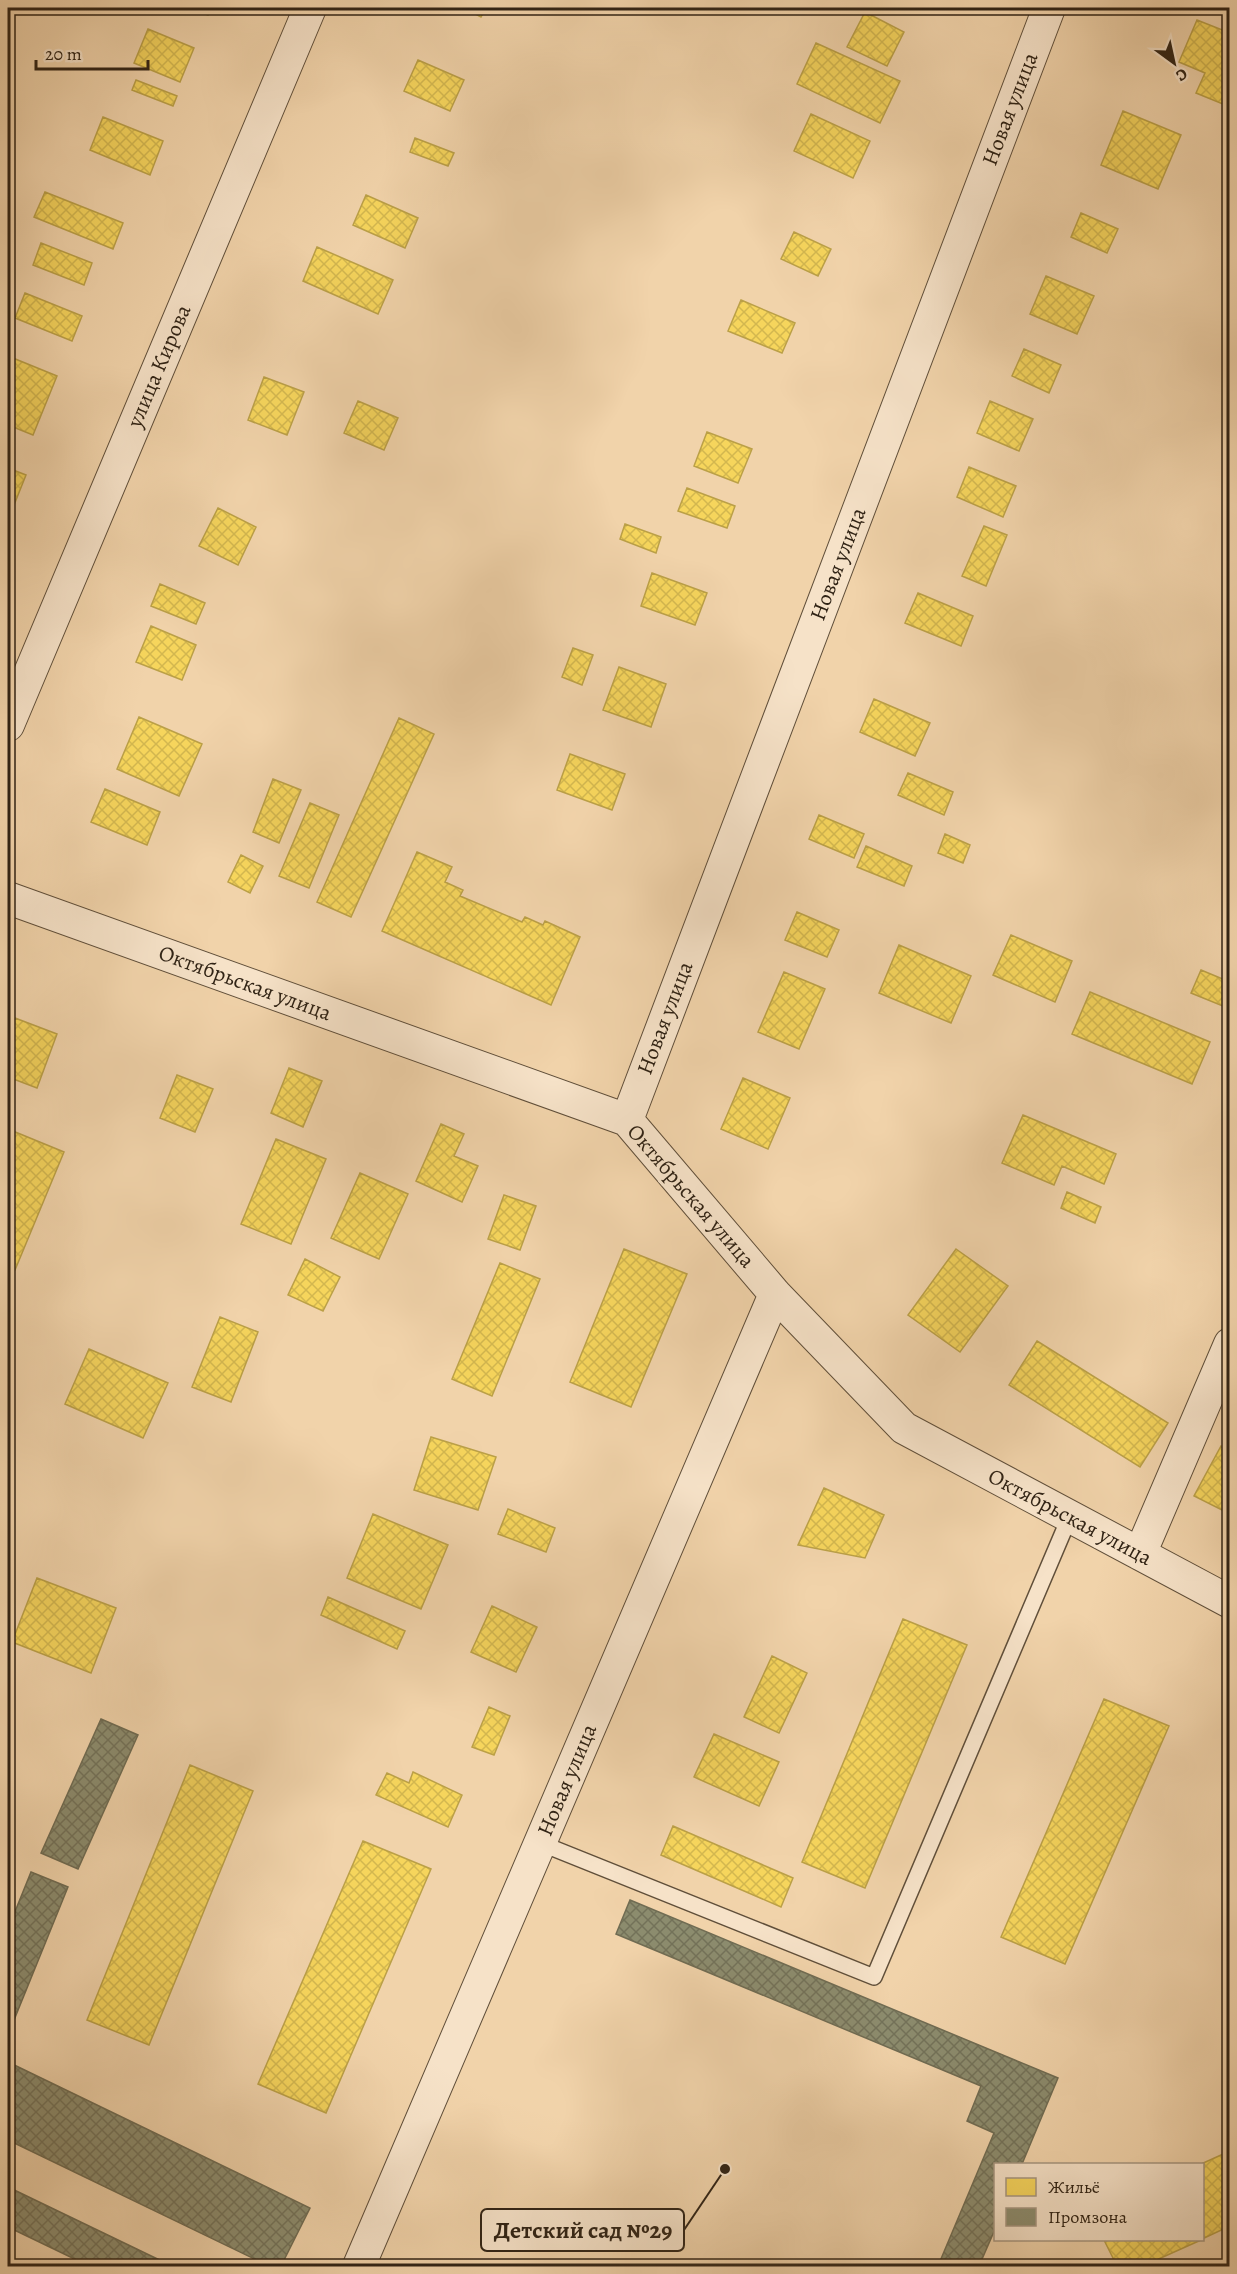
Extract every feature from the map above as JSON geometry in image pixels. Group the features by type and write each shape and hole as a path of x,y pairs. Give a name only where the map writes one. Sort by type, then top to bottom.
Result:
{"street":[{"name":"улица Кирова","path":"8,725 310,8"},
{"name":"Новая улица","path":"627,1120 1049,8"},
{"name":"Октябрьская улица","path":"8,898 627,1120 775,1294 904,1428 1230,1602"},
{"name":"Новая улица","path":"359,2266 775,1294"},
{"path":"1140,1554 1230,1344"}],"lane":[{"path":"540,1843 874,1977 1070,1516"}],"building: Жильё":[{"path":"190,8 211,8 208,15"},
{"path":"464,8 486,8 481,17"},
{"path":"865,12 904,32 887,66 847,47"},
{"path":"1197,20 1230,33 1230,107 1196,93 1205,73 1179,62"},
{"path":"148,29 194,48 180,82 134,63"},
{"path":"816,43 900,81 880,123 797,84"},
{"path":"418,60 464,80 450,111 404,91"},
{"path":"136,80 177,96 173,106 132,90"},
{"path":"1123,111 1181,135 1158,189 1101,165"},
{"path":"811,114 870,141 853,178 794,151"},
{"path":"103,117 163,141 150,175 90,150"},
{"path":"415,138 454,153 448,166 410,152"},
{"path":"45,192 123,223 113,249 34,217"},
{"path":"366,195 418,218 405,248 353,225"},
{"path":"1081,213 1118,229 1107,253 1071,237"},
{"path":"794,232 831,249 818,276 781,259"},
{"path":"41,243 92,263 84,285 33,265"},
{"path":"317,247 393,280 378,314 303,281"},
{"path":"1046,276 1094,296 1077,334 1030,314"},
{"path":"25,293 82,316 72,341 15,318"},
{"path":"741,300 795,323 782,353 728,331"},
{"path":"1024,349 1061,365 1049,393 1012,376"},
{"path":"8,356 57,376 33,435 8,425"},
{"path":"264,377 304,392 287,435 248,420"},
{"path":"358,401 398,418 384,450 344,433"},
{"path":"990,401 1033,419 1019,451 977,433"},
{"path":"707,432 752,449 738,483 694,466"},
{"path":"969,467 1016,486 1003,517 957,497"},
{"path":"8,468 26,475 14,505 8,503"},
{"path":"687,488 735,506 727,528 678,511"},
{"path":"218,508 256,527 238,565 199,546"},
{"path":"625,524 661,537 656,553 620,539"},
{"path":"984,526 1007,535 986,586 962,576"},
{"path":"652,573 707,593 695,625 641,606"},
{"path":"160,584 205,603 196,624 151,606"},
{"path":"918,593 973,616 961,646 905,623"},
{"path":"151,626 196,645 182,680 136,662"},
{"path":"573,648 593,655 582,685 562,677"},
{"path":"619,667 666,684 651,727 603,710"},
{"path":"874,699 930,723 915,756 860,732"},
{"path":"139,717 202,744 179,796 117,769"},
{"path":"399,718 434,734 351,917 317,902"},
{"path":"570,754 625,774 612,810 557,790"},
{"path":"908,773 953,792 944,815 898,795"},
{"path":"273,779 301,790 279,843 253,832"},
{"path":"105,789 160,812 147,845 91,822"},
{"path":"310,803 339,815 309,888 279,876"},
{"path":"819,815 864,834 854,858 809,839"},
{"path":"945,834 970,845 963,863 938,853"},
{"path":"866,846 912,866 904,886 857,867"},
{"path":"417,852 452,867 445,882 463,890 460,896 522,922 525,917 543,925 545,921 580,937 551,1005 382,931"},
{"path":"241,855 263,866 250,893 228,882"},
{"path":"797,912 839,930 827,957 785,940"},
{"path":"1011,935 1072,961 1055,1002 993,975"},
{"path":"899,945 971,976 951,1023 879,993"},
{"path":"1201,970 1230,982 1230,1009 1191,993"},
{"path":"784,972 825,989 799,1049 758,1032"},
{"path":"1090,992 1210,1042 1192,1084 1072,1034"},
{"path":"15,1018 57,1034 37,1088 8,1077 8,1039"},
{"path":"289,1068 322,1081 303,1127 271,1113"},
{"path":"177,1075 213,1089 195,1132 160,1118"},
{"path":"743,1078 790,1098 768,1149 721,1129"},
{"path":"1023,1115 1116,1154 1104,1184 1062,1166 1054,1185 1002,1163"},
{"path":"441,1124 464,1134 454,1156 478,1166 462,1202 416,1181"},
{"path":"8,1129 64,1152 15,1270 8,1267"},
{"path":"276,1139 326,1159 291,1244 241,1224"},
{"path":"360,1173 408,1194 379,1259 331,1238"},
{"path":"1067,1192 1101,1207 1095,1223 1061,1208"},
{"path":"504,1195 536,1206 520,1250 488,1239"},
{"path":"624,1249 687,1274 631,1407 570,1382"},
{"path":"956,1249 1008,1286 960,1352 908,1315"},
{"path":"305,1259 340,1277 323,1311 288,1295"},
{"path":"500,1263 540,1279 492,1396 452,1379"},
{"path":"220,1317 258,1332 231,1402 192,1387"},
{"path":"1037,1341 1168,1423 1140,1467 1009,1385"},
{"path":"89,1349 168,1383 143,1438 65,1404"},
{"path":"431,1437 496,1457 478,1510 414,1490"},
{"path":"1221,1446 1230,1451 1230,1514 1194,1496"},
{"path":"824,1488 884,1515 865,1558 798,1545"},
{"path":"508,1509 555,1528 546,1552 498,1534"},
{"path":"373,1514 448,1545 421,1609 347,1578"},
{"path":"37,1578 116,1608 91,1673 12,1642"},
{"path":"328,1597 405,1631 397,1649 321,1615"},
{"path":"492,1606 537,1627 516,1672 471,1652"},
{"path":"903,1619 967,1645 865,1888 802,1862"},
{"path":"772,1656 807,1673 779,1733 744,1717"},
{"path":"1104,1699 1169,1726 1065,1964 1001,1937"},
{"path":"489,1707 510,1716 494,1755 472,1747"},
{"path":"714,1734 779,1762 759,1806 694,1777"},
{"path":"190,1765 253,1791 149,2045 87,2020"},
{"path":"413,1772 462,1795 448,1827 376,1795 387,1773 409,1783"},
{"path":"673,1826 793,1878 781,1907 661,1855"},
{"path":"363,1841 431,1869 326,2113 258,2084"},
{"path":"1230,2151 1230,2226 1204,2238 1204,2163"},
{"path":"1104,2241 1199,2241 1143,2266 1117,2266"}],"building: Промзона":[{"path":"101,1719 138,1735 78,1869 41,1853"},
{"path":"31,1872 68,1887 14,2020 8,2018 8,1929"},
{"path":"630,1900 1058,2078 1022,2163 994,2163 994,2232 979,2266 938,2266 994,2133 967,2121 981,2086 616,1934"},
{"path":"8,2062 310,2208 281,2266 269,2266 8,2140"},
{"path":"8,2187 172,2266 89,2266 8,2227"}],"place":[{"name":"Детский сад №29","path":"725,2169"}]}
